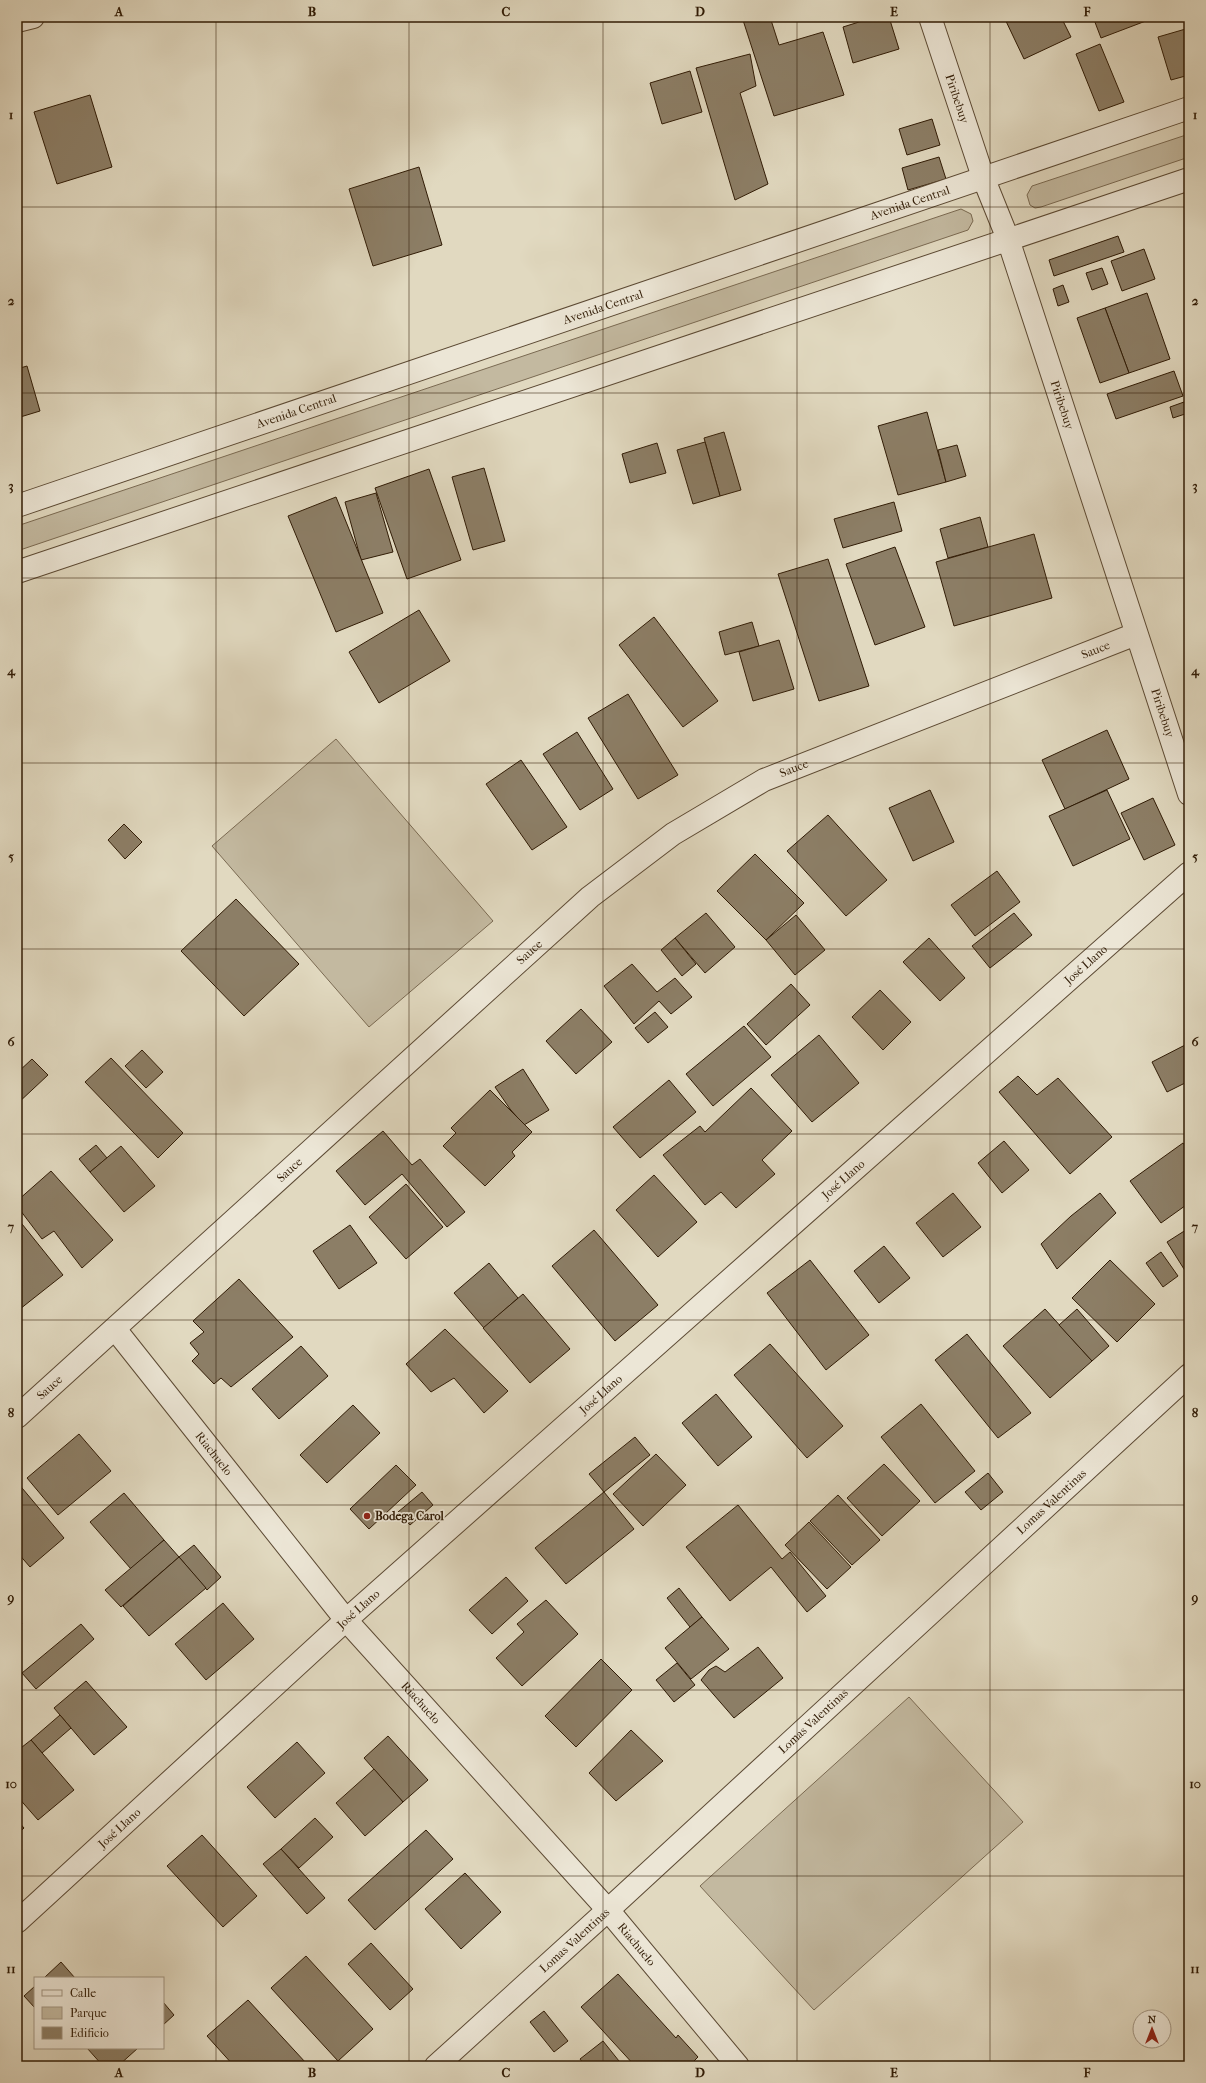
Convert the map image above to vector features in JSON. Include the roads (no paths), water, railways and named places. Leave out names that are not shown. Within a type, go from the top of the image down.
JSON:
[{"type":"street","points":[[17,21],[33,17]]},
{"type":"street","name":"Piribebuy","points":[[930,17],[983,177],[1008,239],[1189,794]]},
{"type":"street","name":"Avenida Central","points":[[17,506],[1189,108]]},
{"type":"street","points":[[17,572],[1189,179]]},
{"type":"street","name":"Sauce","points":[[17,1417],[590,897],[673,834],[764,780],[1136,634]]},
{"type":"street","name":"José Llano","points":[[17,1922],[346,1620],[1189,873]]},
{"type":"street","name":"Riachuelo","points":[[114,1329],[346,1620],[608,1910],[738,2066]]},
{"type":"street","name":"Lomas Valentinas","points":[[436,2066],[608,1910],[1189,1375]]},
{"type":"place","name":"Bodega Carol","points":[[367,1516]]}]
